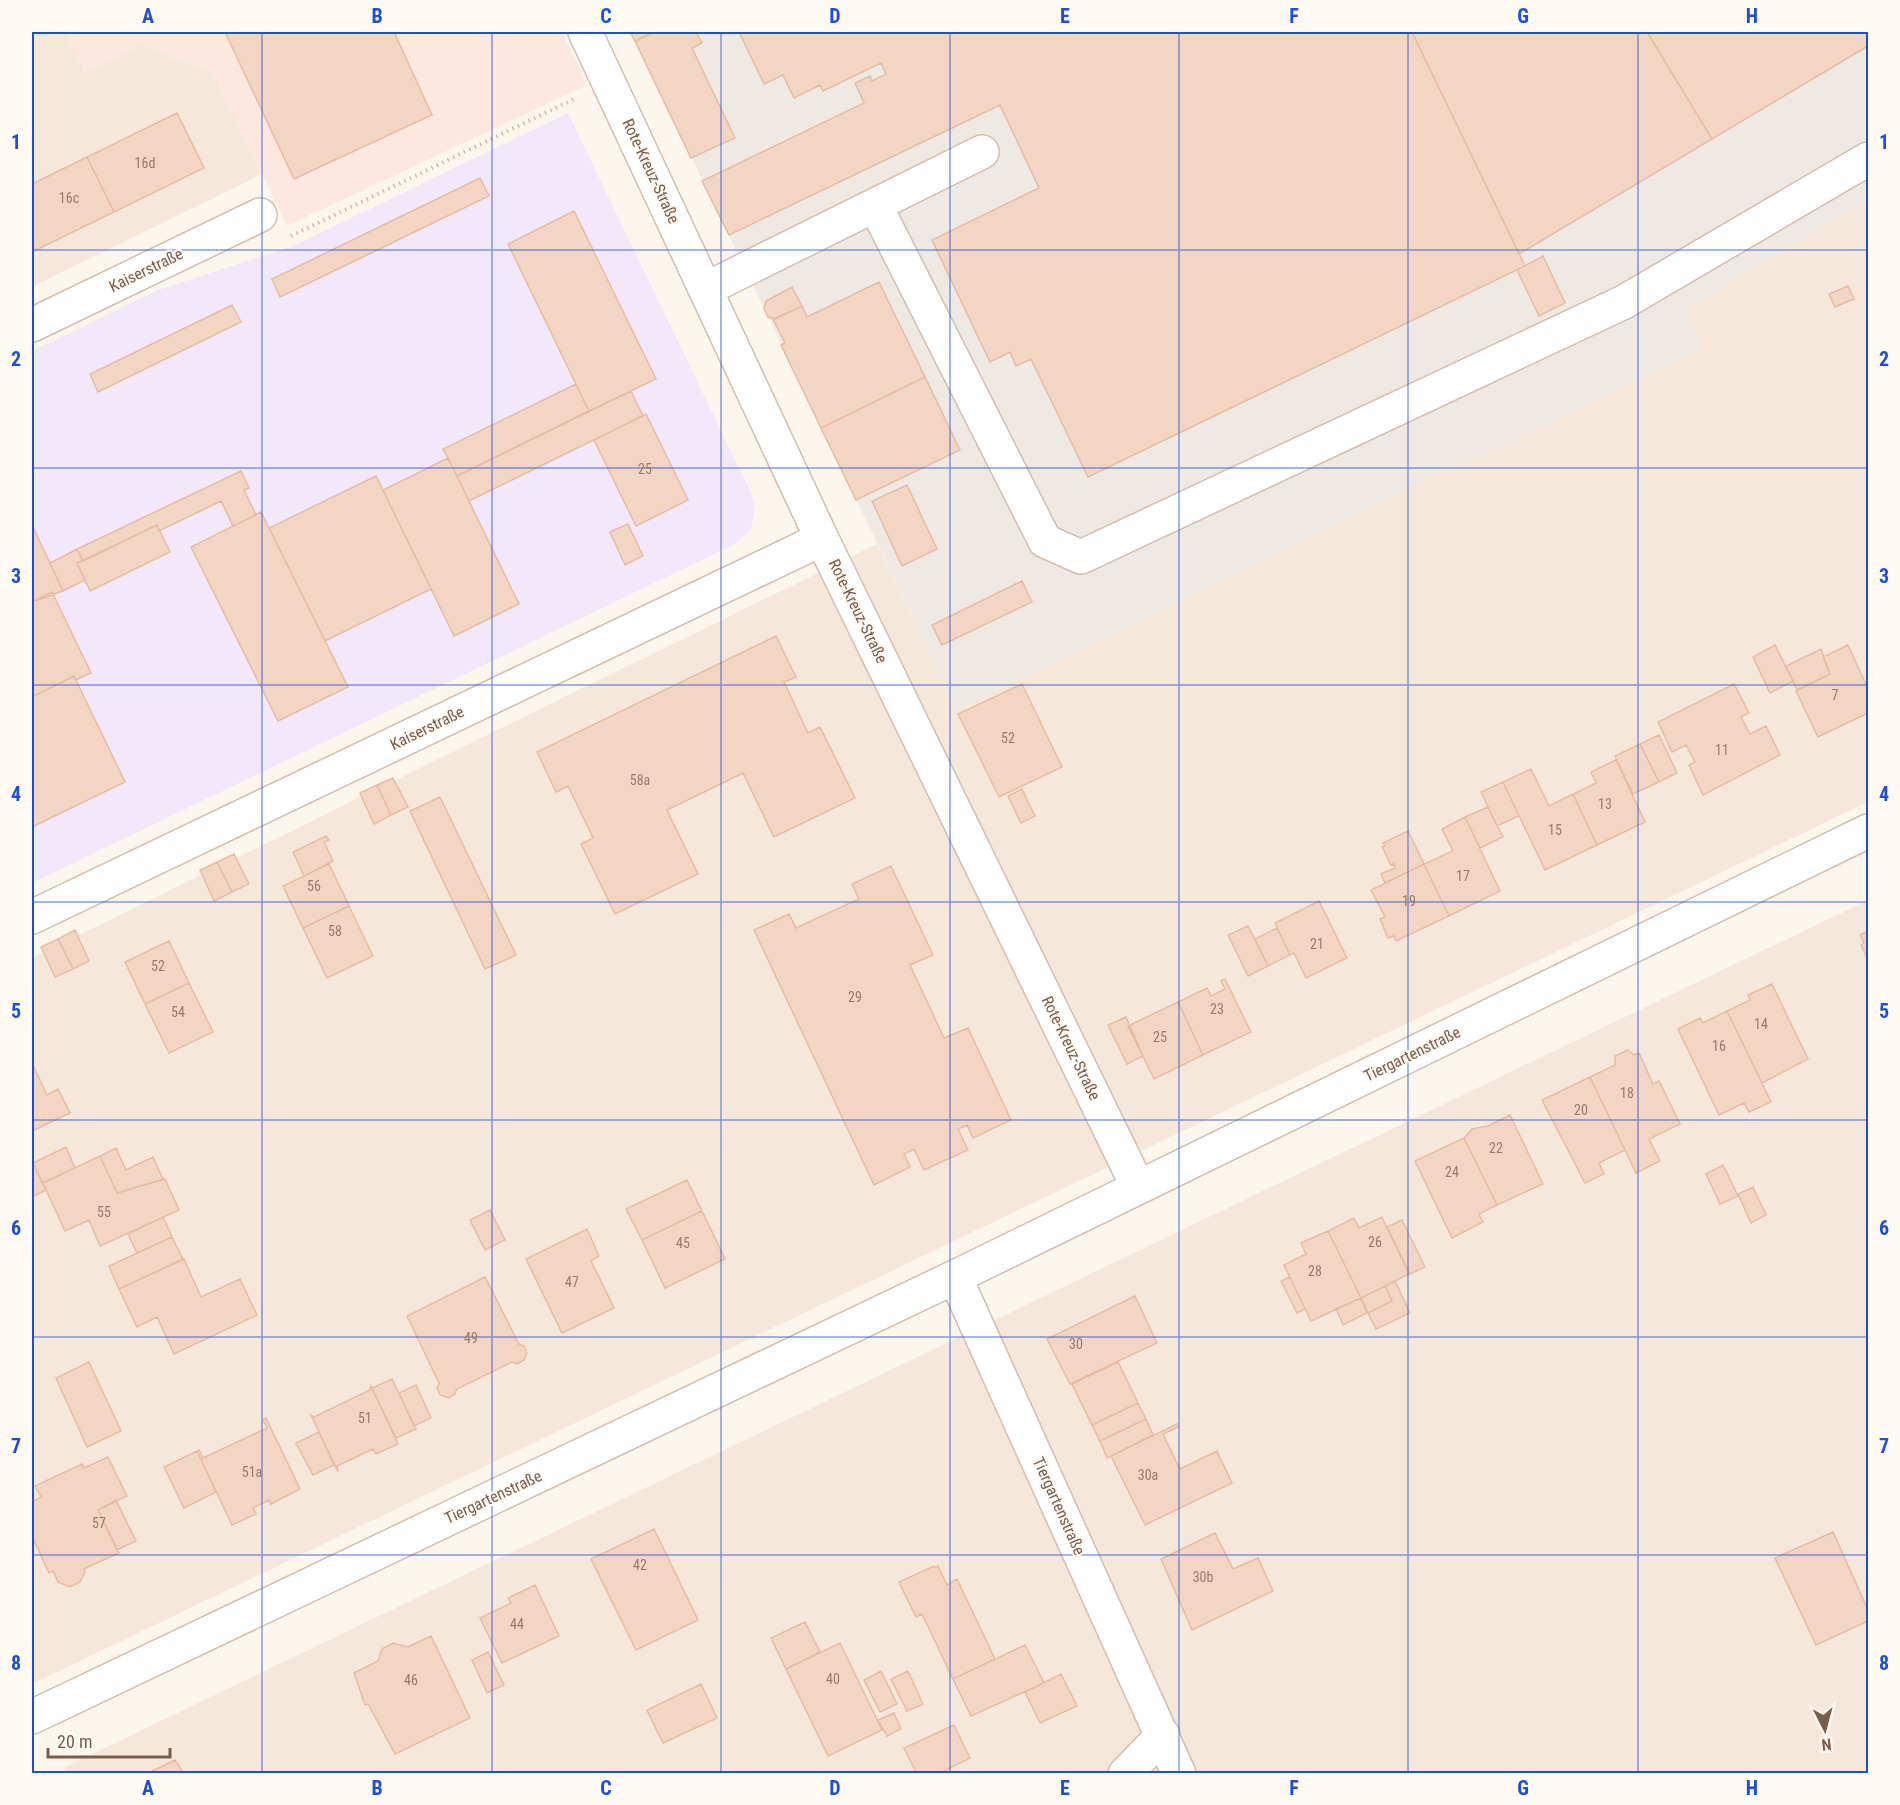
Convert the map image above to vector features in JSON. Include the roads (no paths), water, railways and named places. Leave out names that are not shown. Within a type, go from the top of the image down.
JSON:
[{"type":"street","name":"Rote-Kreuz-Straße","points":[[585,32],[822,539],[1138,1187]]},
{"type":"street","points":[[706,289],[982,152]]},
{"type":"street","points":[[875,205],[1045,541],[1081,558],[1624,302],[1869,159]]},
{"type":"street","name":"Kaiserstraße","points":[[32,325],[260,215]]},
{"type":"street","name":"Kaiserstraße","points":[[32,917],[822,539]]},
{"type":"street","name":"Tiergartenstraße","points":[[32,1717],[955,1277],[1869,831]]},
{"type":"street","name":"Tiergartenstraße","points":[[955,1277],[1179,1773]]},
{"type":"street","points":[[1125,1773],[1163,1735]]}]
